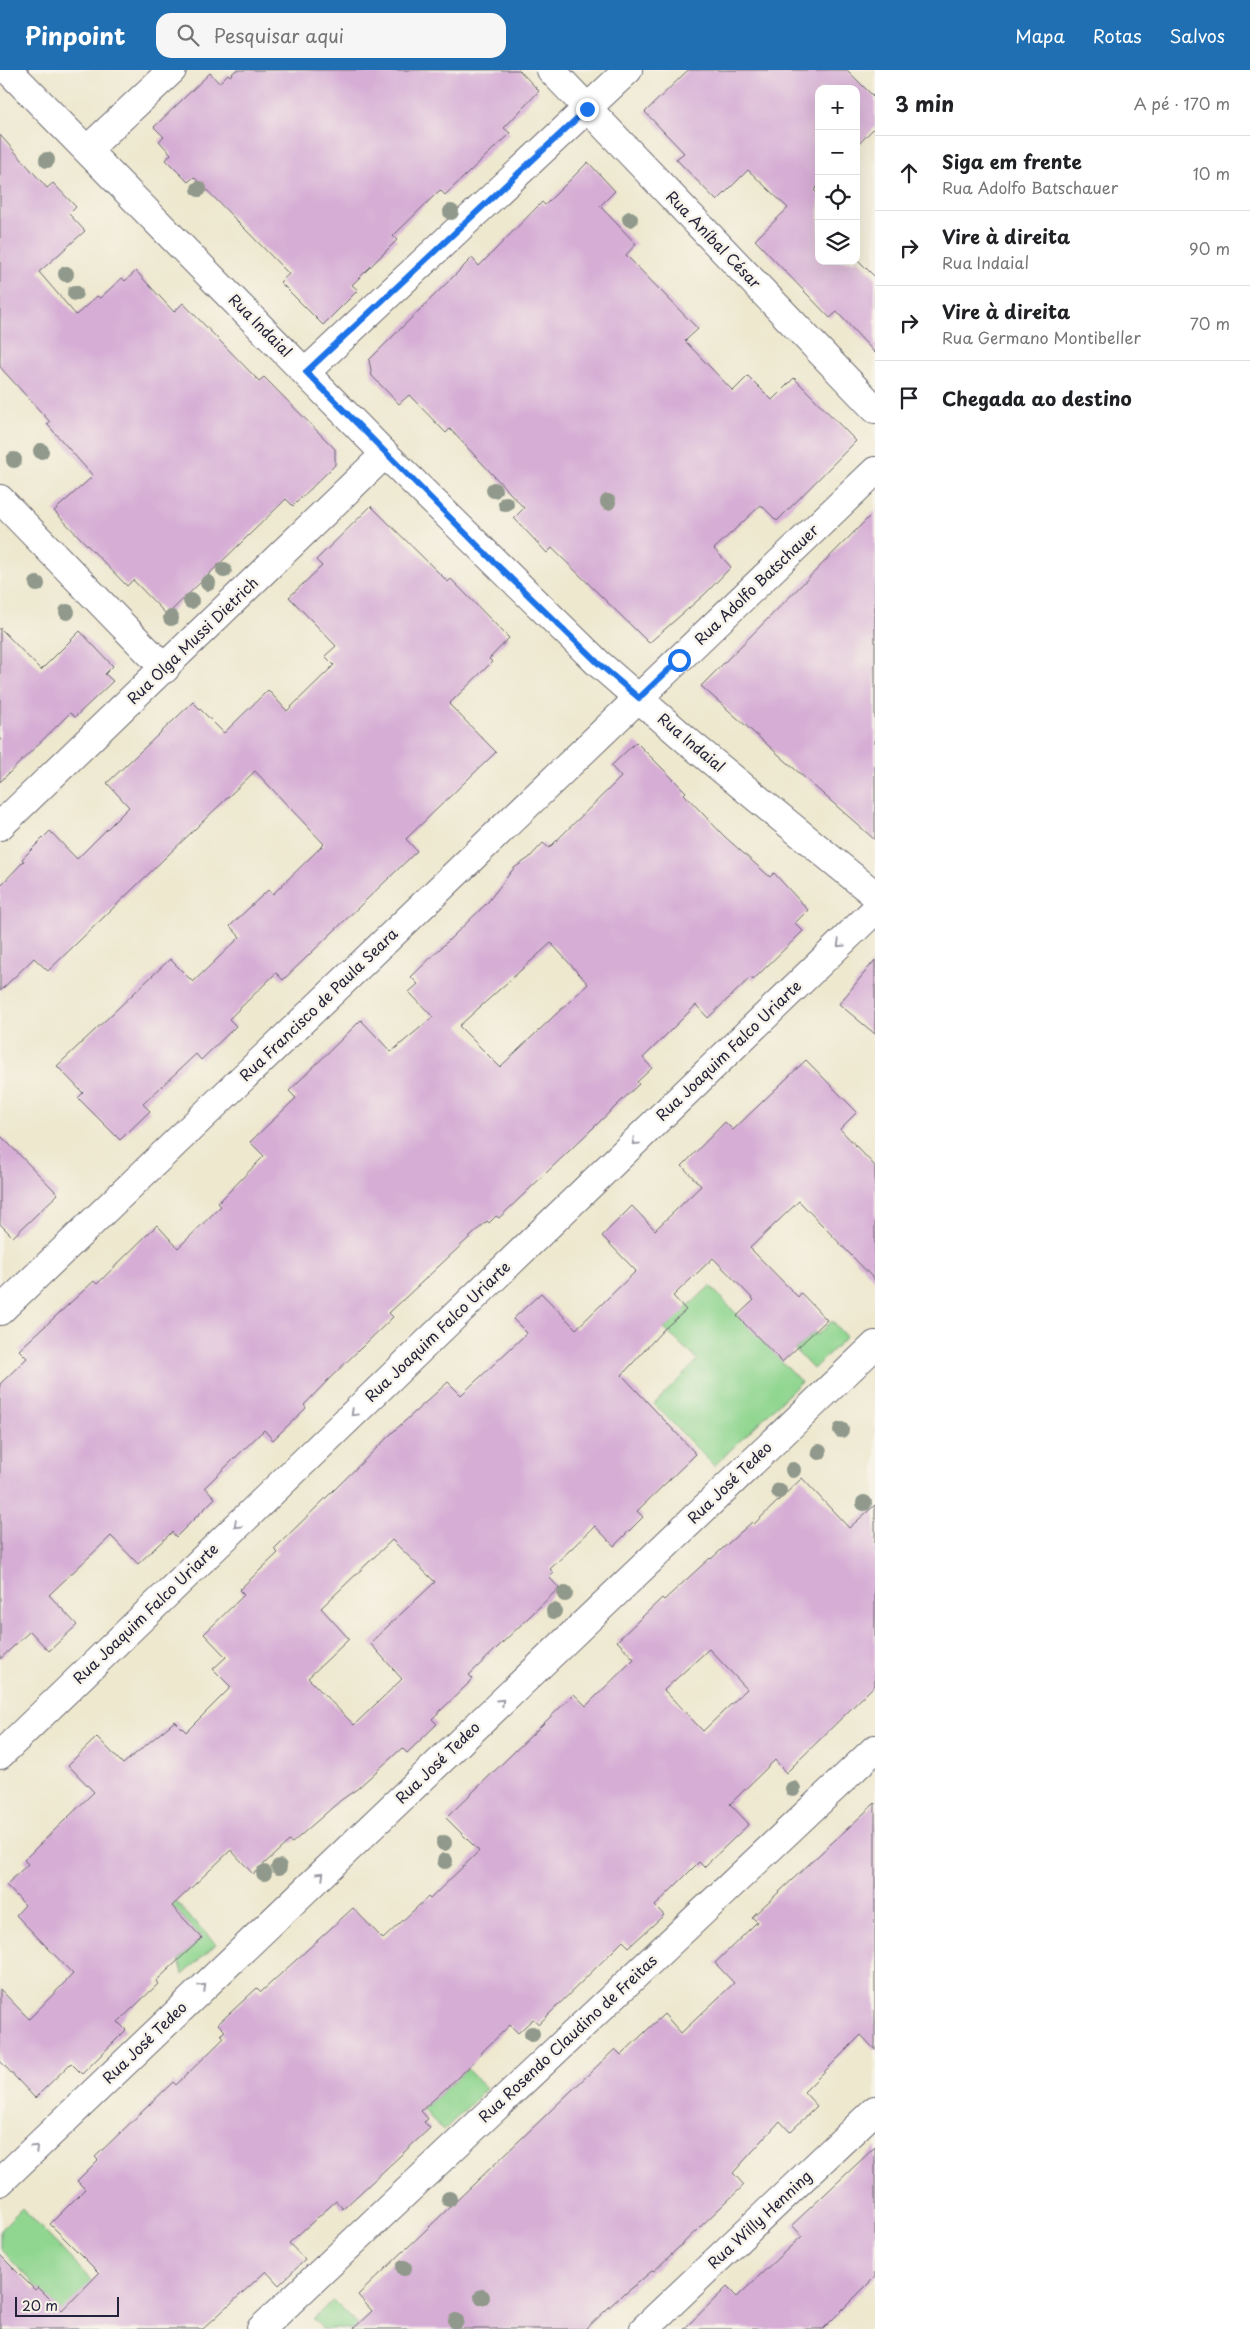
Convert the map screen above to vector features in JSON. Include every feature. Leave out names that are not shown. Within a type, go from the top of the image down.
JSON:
[{"type":"street","name":"Rua Indaial","points":[[8,70],[385,454],[598,663],[875,895]]},
{"type":"street","points":[[87,150],[172,70]]},
{"type":"street","name":"Rua Aníbal César","points":[[551,70],[875,409]]},
{"type":"street","points":[[306,372],[628,70]]},
{"type":"street","name":"Rua Olga Mussi Dietrich","points":[[0,826],[165,669],[385,454]]},
{"type":"street","name":"Rua Adolfo Batschauer","points":[[639,698],[875,471]]},
{"type":"street","points":[[0,498],[165,669]]},
{"type":"street","name":"Rua Francisco de Paula Seara","points":[[0,1311],[639,698]]},
{"type":"street","name":"Rua Joaquim Falco Uriarte","points":[[0,1755],[875,910]]},
{"type":"street","name":"Rua José Tedeo","points":[[0,2182],[875,1345]]},
{"type":"street","name":"Rua Rosendo Claudino de Freitas","points":[[261,2329],[875,1748]]},
{"type":"street","name":"Rua Willy Henning","points":[[644,2329],[875,2110]]},
{"type":"green space","points":[[710,1286],[801,1382],[714,1466],[654,1404],[698,1360],[664,1329]]},
{"type":"green space","points":[[832,1321],[846,1337],[813,1369],[795,1350],[814,1332],[817,1335]]},
{"type":"green space","points":[[165,1891],[216,1944],[183,1975],[179,1960],[202,1938],[161,1894]]},
{"type":"green space","points":[[467,2069],[486,2089],[443,2131],[423,2109]]},
{"type":"green space","points":[[22,2208],[92,2281],[79,2329],[0,2249],[0,2230]]},
{"type":"green space","points":[[333,2300],[362,2329],[323,2329],[313,2319]]},
{"type":"building","points":[[236,70],[519,70],[539,91],[504,128],[510,133],[445,195],[440,190],[393,236],[397,240],[352,285],[358,290],[323,325],[280,282],[289,274],[194,177],[188,182],[166,160],[171,154],[159,141],[164,137],[154,127],[210,73],[219,83],[228,74],[230,76]]},
{"type":"building","points":[[688,70],[847,70],[875,98],[875,127],[860,143],[860,85],[815,85],[815,265],[860,265],[860,262],[875,277],[875,353],[837,312],[830,318],[755,240],[788,208],[748,170],[717,201],[676,159],[684,153],[645,112]]},
{"type":"building","points":[[0,135],[47,188],[53,183],[76,207],[69,214],[85,231],[39,272],[76,315],[97,296],[100,298],[122,278],[125,281],[136,271],[174,312],[183,303],[259,381],[264,377],[335,449],[335,465],[293,506],[286,499],[167,615],[133,580],[127,586],[54,511],[93,476],[47,424],[50,422],[0,367]]},
{"type":"building","points":[[588,162],[615,191],[600,206],[636,244],[626,255],[698,329],[685,341],[733,391],[748,376],[772,400],[794,378],[856,441],[777,521],[761,505],[714,549],[731,567],[705,594],[649,643],[552,548],[547,553],[514,518],[524,508],[450,429],[446,433],[409,395],[399,404],[372,376],[369,360],[472,258],[479,266],[542,202],[545,205]]},
{"type":"building","points":[[371,506],[448,582],[451,579],[509,638],[489,659],[492,662],[449,704],[496,752],[406,839],[417,851],[283,980],[276,973],[229,1019],[236,1026],[201,1060],[196,1054],[143,1104],[150,1111],[120,1140],[78,1098],[83,1093],[57,1066],[170,959],[193,982],[240,937],[230,926],[268,890],[273,894],[324,844],[255,771],[48,971],[34,958],[0,991],[0,886],[24,861],[22,859],[50,831],[77,859],[129,807],[107,783],[193,702],[224,733],[268,690],[287,711],[334,665],[325,656],[336,646],[289,597],[322,566],[316,560]]},
{"type":"building","points":[[875,511],[875,840],[701,686]]},
{"type":"building","points":[[0,628],[41,670],[80,631],[113,666],[105,674],[113,681],[75,717],[70,713],[0,782]]},
{"type":"building","points":[[636,742],[686,792],[684,794],[724,836],[770,877],[774,873],[808,910],[795,923],[803,931],[753,980],[751,977],[708,1018],[696,1005],[643,1058],[652,1068],[637,1082],[639,1084],[499,1218],[496,1216],[489,1223],[487,1221],[389,1313],[393,1317],[329,1379],[304,1405],[306,1408],[273,1440],[264,1430],[205,1487],[215,1498],[176,1537],[172,1532],[138,1564],[111,1536],[49,1595],[77,1625],[49,1651],[30,1631],[0,1659],[0,1384],[27,1358],[19,1350],[94,1281],[97,1284],[157,1225],[178,1248],[221,1206],[218,1203],[264,1156],[250,1142],[296,1098],[289,1091],[361,1020],[391,1052],[433,1017],[409,992],[418,984],[411,977],[487,903],[514,868],[529,858],[543,843],[549,848],[621,777],[611,766]],"holes":[[[551,943],[588,984],[500,1067],[459,1026]]]},
{"type":"building","points":[[875,960],[875,1034],[839,1004]]},
{"type":"building","points":[[806,1060],[857,1112],[840,1129],[875,1166],[875,1280],[799,1201],[750,1248],[798,1297],[801,1293],[827,1320],[782,1362],[737,1316],[754,1300],[713,1258],[673,1296],[686,1310],[664,1329],[622,1375],[696,1454],[637,1511],[643,1517],[614,1546],[595,1526],[550,1569],[554,1573],[549,1577],[559,1588],[469,1675],[473,1679],[432,1719],[437,1724],[407,1753],[402,1748],[357,1789],[341,1800],[292,1843],[289,1841],[253,1874],[231,1850],[172,1906],[202,1938],[156,1981],[158,1984],[118,2022],[126,2030],[82,2074],[71,2063],[35,2098],[0,2061],[0,1989],[29,2019],[73,1974],[16,1915],[25,1905],[6,1885],[28,1864],[24,1860],[94,1792],[68,1765],[97,1737],[123,1764],[175,1721],[186,1732],[231,1687],[213,1669],[226,1657],[204,1634],[244,1595],[239,1590],[278,1553],[274,1549],[394,1431],[448,1382],[461,1395],[527,1333],[513,1319],[541,1293],[576,1329],[636,1271],[602,1236],[632,1206],[655,1230],[701,1186],[682,1166],[725,1122],[733,1130]],"holes":[[[392,1540],[435,1582],[370,1643],[402,1679],[354,1725],[308,1678],[349,1639],[321,1608]]]},
{"type":"building","points":[[0,1135],[58,1194],[13,1237],[0,1224]]},
{"type":"building","points":[[802,1478],[849,1528],[875,1505],[875,1685],[786,1773],[775,1760],[730,1804],[749,1824],[704,1867],[699,1862],[655,1906],[664,1915],[629,1947],[623,1941],[539,2024],[533,2019],[518,2033],[510,2025],[485,2049],[467,2069],[421,2111],[428,2119],[424,2122],[430,2128],[343,2209],[336,2201],[289,2243],[305,2260],[279,2285],[266,2271],[203,2329],[0,2329],[0,2255],[35,2290],[38,2287],[62,2311],[99,2273],[50,2224],[85,2189],[77,2181],[98,2160],[95,2157],[173,2082],[176,2085],[224,2038],[221,2034],[225,2031],[218,2024],[257,1988],[261,1992],[353,1908],[383,1939],[428,1897],[430,1899],[479,1851],[446,1818],[574,1694],[586,1706],[634,1659],[617,1641],[662,1598],[664,1600],[752,1522],[754,1524]],"holes":[[[709,1649],[747,1689],[703,1731],[664,1690]]]},
{"type":"building","points":[[875,1803],[875,2050],[861,2035],[804,2092],[817,2106],[790,2132],[780,2121],[733,2173],[744,2185],[654,2271],[624,2293],[586,2329],[353,2329],[372,2311],[358,2295],[615,2049],[621,2055],[664,2014],[681,2033],[734,1983],[715,1963],[757,1922],[752,1917]]},
{"type":"building","points":[[875,2147],[875,2277],[823,2329],[684,2329],[727,2287],[737,2297],[802,2236],[792,2225]]},
{"type":"route","points":[[587,109],[306,372],[385,454],[490,558],[598,663],[639,698],[679,660]]}]
